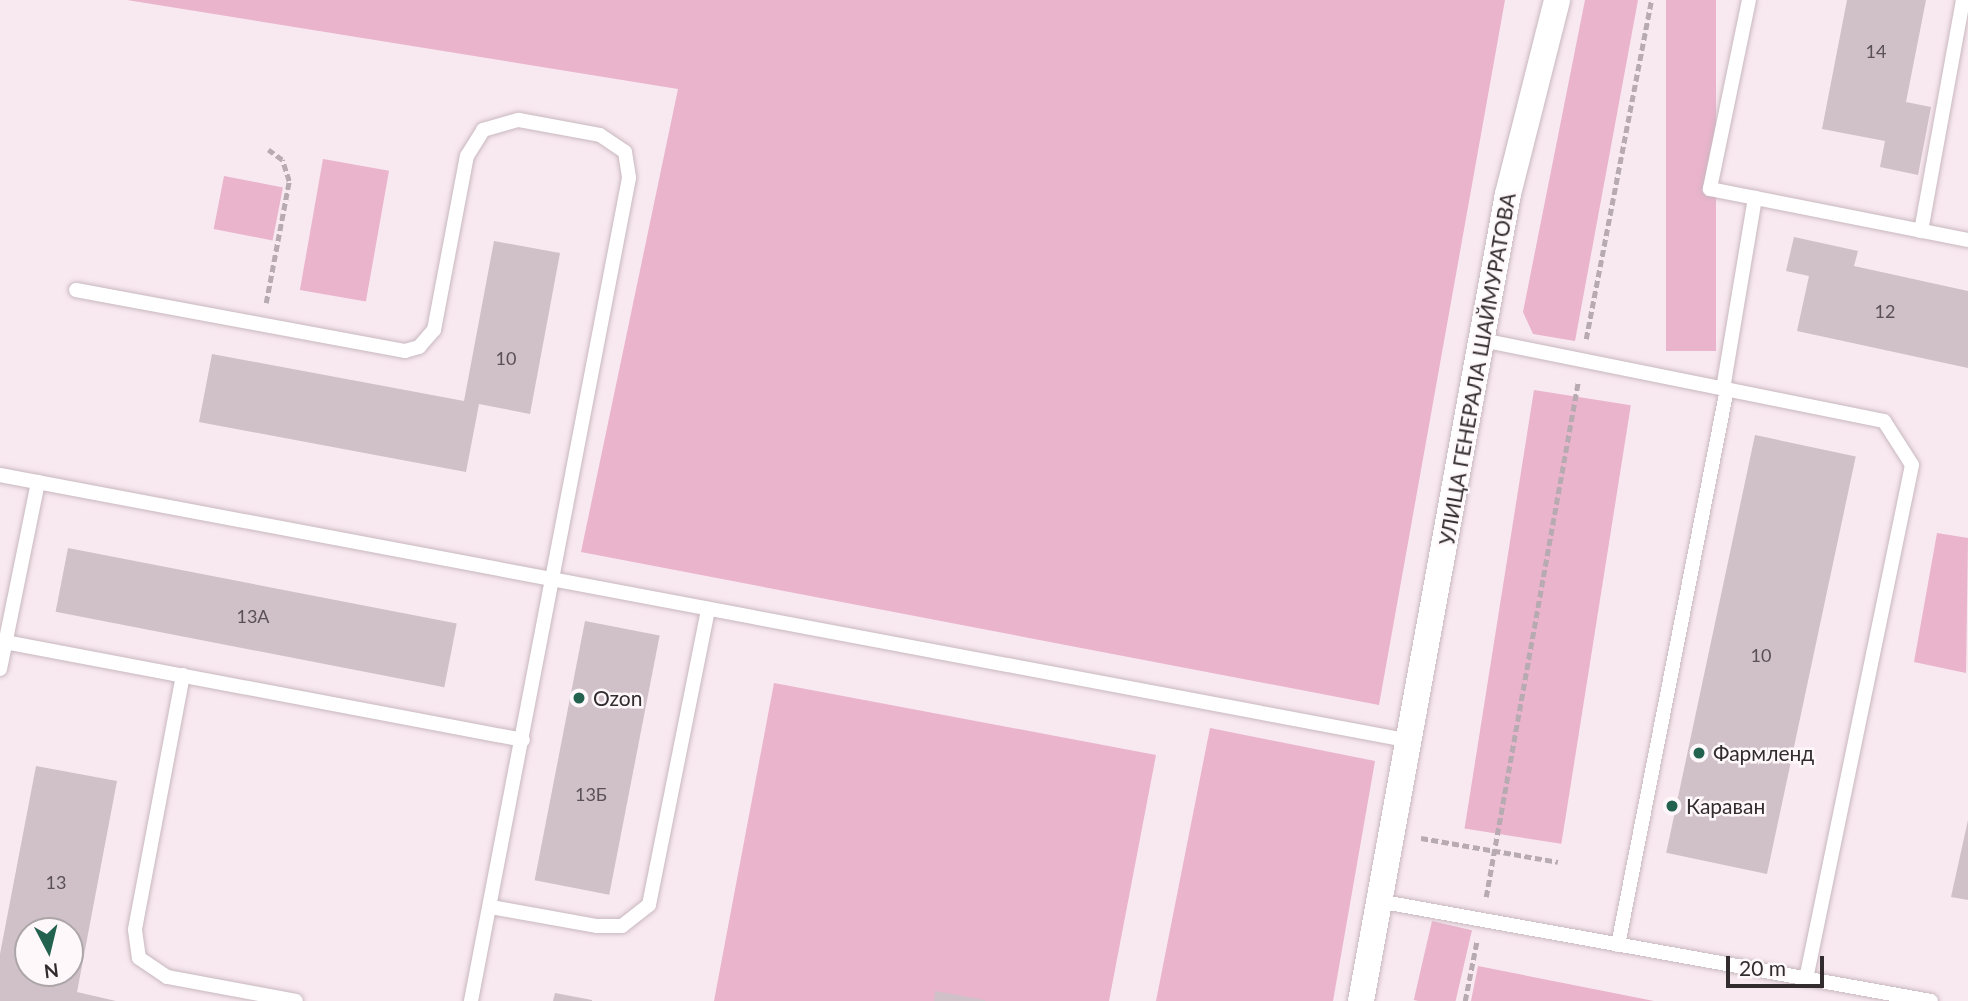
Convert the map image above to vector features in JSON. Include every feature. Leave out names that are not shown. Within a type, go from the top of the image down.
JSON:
[{"type":"street","name":"УЛИЦА ГЕНЕРАЛА ШАЙМУРАТОВА","points":[[1360,1001],[1410,741],[1508,194],[1557,0]]},
{"type":"lane","points":[[1749,0],[1710,189],[1968,240]]},
{"type":"lane","points":[[1921,231],[1963,0]]},
{"type":"lane","points":[[76,290],[391,349],[419,347],[434,330],[467,156],[483,130],[519,120],[617,143],[629,178],[471,1001]]},
{"type":"lane","points":[[1618,945],[1725,389],[1755,198]]},
{"type":"lane","points":[[1482,340],[1581,364],[1884,421],[1912,465],[1806,979]]},
{"type":"lane","points":[[0,475],[1410,741]]},
{"type":"lane","points":[[0,669],[38,482]]},
{"type":"lane","points":[[491,907],[597,926],[622,926],[649,905],[708,609]]},
{"type":"lane","points":[[5,642],[523,740]]},
{"type":"lane","points":[[183,676],[135,930],[139,958],[167,977],[296,1001]]},
{"type":"lane","points":[[1378,901],[1931,1001]]},
{"type":"path","points":[[1465,1001],[1497,850],[1581,364],[1651,0]]},
{"type":"path","points":[[262,325],[289,181],[282,160],[268,150]]},
{"type":"path","points":[[1392,833],[1558,862]]},
{"type":"shaded area","points":[[127,0],[1505,0],[1379,705],[581,552],[678,89]]},
{"type":"shaded area","points":[[1585,0],[1638,0],[1575,341],[1533,334],[1523,312]]},
{"type":"shaded area","points":[[1666,0],[1716,0],[1716,351],[1666,351]]},
{"type":"shaded area","points":[[323,159],[389,171],[366,302],[300,290]]},
{"type":"shaded area","points":[[224,176],[283,187],[273,240],[214,229]]},
{"type":"shaded area","points":[[1534,390],[1631,405],[1561,844],[1465,829]]},
{"type":"shaded area","points":[[1937,533],[1968,538],[1966,673],[1914,662]]},
{"type":"shaded area","points":[[774,683],[1156,755],[1109,1001],[714,1001]]},
{"type":"shaded area","points":[[1210,728],[1375,761],[1333,1001],[1156,1001]]},
{"type":"shaded area","points":[[1432,921],[1472,930],[1456,1001],[1414,1000]]},
{"type":"shaded area","points":[[1478,966],[1654,1001],[1471,1001]]},
{"type":"building","points":[[1847,0],[1926,0],[1906,102],[1931,107],[1918,175],[1880,167],[1885,141],[1822,129]]},
{"type":"building","points":[[1794,237],[1858,251],[1854,266],[1968,291],[1968,368],[1797,331],[1809,276],[1786,271]]},
{"type":"building","points":[[494,241],[560,253],[530,414],[479,404],[466,472],[199,422],[212,354],[464,401]]},
{"type":"building","points":[[1755,435],[1856,456],[1767,874],[1666,853]]},
{"type":"building","points":[[68,548],[457,624],[444,687],[56,612]]},
{"type":"building","points":[[585,621],[660,636],[609,895],[535,880]]},
{"type":"building","points":[[36,766],[117,781],[84,955],[84,917],[14,917],[14,987],[78,987],[77,992],[116,1001],[0,1001],[0,954]]},
{"type":"building","points":[[1968,820],[1968,900],[1951,897]]},
{"type":"building","points":[[935,991],[985,1000],[985,1001],[934,1001]]},
{"type":"building","points":[[555,993],[592,1000],[592,1001],[553,1001]]},
{"type":"place","name":"Ozon","points":[[579,698]]},
{"type":"place","name":"Фармленд","points":[[1699,753]]},
{"type":"place","name":"Караван","points":[[1672,806]]}]
